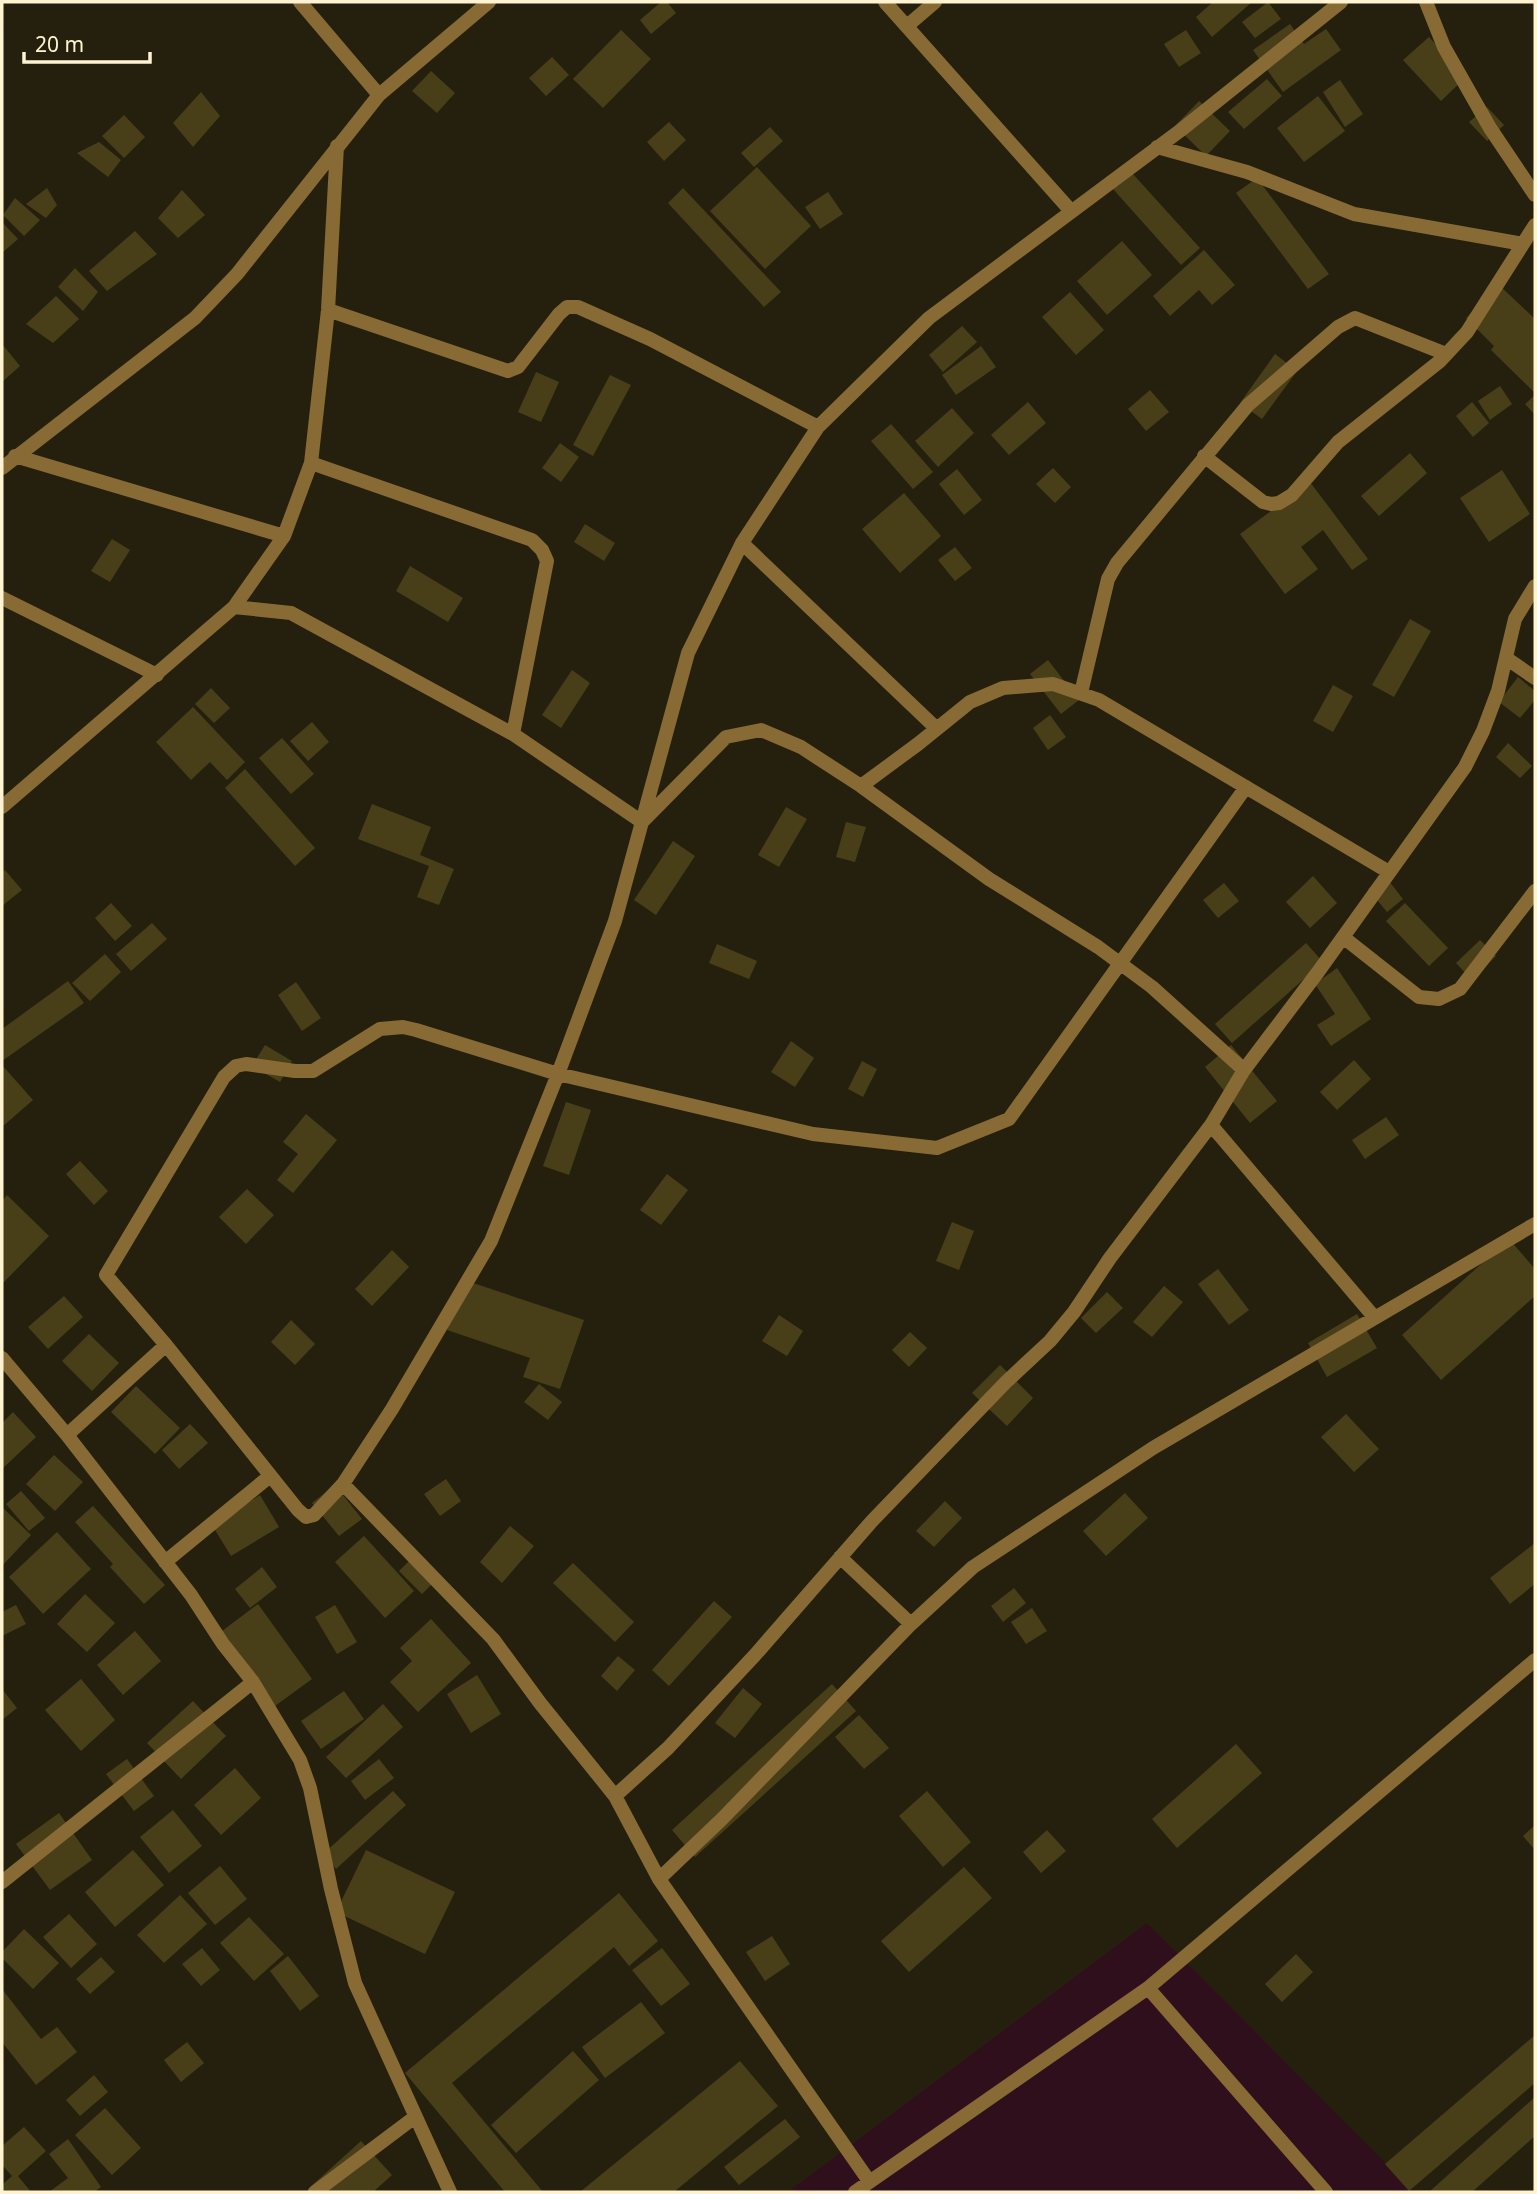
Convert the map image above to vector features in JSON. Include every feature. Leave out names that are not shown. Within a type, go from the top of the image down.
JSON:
[{"type":"street","points":[[300,2],[379,95]]},
{"type":"street","points":[[2,468],[195,318],[237,274],[379,95],[489,2]]},
{"type":"street","points":[[885,2],[1071,211]]},
{"type":"street","points":[[907,26],[935,2]]},
{"type":"street","points":[[1246,787],[1009,1119],[937,1148],[813,1134],[558,1074],[403,1027],[380,1029],[313,1071],[246,1064],[236,1066],[224,1077],[106,1275],[166,1345],[270,1476],[306,1517],[314,1515],[343,1485],[392,1409],[491,1241],[558,1074],[615,921],[688,653],[741,543],[818,427],[929,318],[1157,147],[1341,2]]},
{"type":"street","points":[[1430,3],[1444,47],[1483,116],[1535,195]]},
{"type":"street","points":[[2,807],[234,607],[284,537],[311,463],[328,310],[337,146]]},
{"type":"street","points":[[1157,147],[1247,172],[1354,214],[1523,244]]},
{"type":"street","points":[[1204,456],[1263,502],[1279,503],[1292,495],[1338,442],[1446,354],[1467,332],[1535,225]]},
{"type":"street","points":[[328,310],[508,371],[518,367],[559,314],[567,307],[578,307],[650,339],[818,427]]},
{"type":"street","points":[[1081,693],[1108,579],[1127,549],[1248,405],[1349,320],[1355,318],[1446,354]]},
{"type":"street","points":[[15,456],[284,537]]},
{"type":"street","points":[[311,463],[532,540],[542,550],[547,561],[513,734]]},
{"type":"street","points":[[741,543],[937,730]]},
{"type":"street","points":[[615,1796],[668,1748],[755,1655],[891,1501],[1066,1322],[1110,1258],[1211,1125],[1244,1070],[1465,767],[1490,711],[1515,620],[1535,586]]},
{"type":"street","points":[[2,598],[158,675]]},
{"type":"street","points":[[234,607],[291,613],[513,734],[642,822]]},
{"type":"street","points":[[1506,658],[1535,678]]},
{"type":"street","points":[[861,786],[970,702],[1003,688],[1053,684],[1099,700],[1390,872]]},
{"type":"street","points":[[642,822],[726,737],[761,730],[801,747],[861,786],[989,879],[1098,947],[1152,988],[1244,1070]]},
{"type":"street","points":[[1343,937],[1419,997],[1439,999],[1460,989],[1535,891]]},
{"type":"street","points":[[1211,1125],[1375,1318]]},
{"type":"street","points":[[659,1879],[783,1758],[911,1624],[973,1567],[1153,1448],[1535,1224]]},
{"type":"street","points":[[66,1435],[166,1345]]},
{"type":"street","points":[[2,1357],[191,1595],[223,1644],[253,1682],[300,1760],[310,1788],[331,1889],[355,1983],[450,2192]]},
{"type":"street","points":[[165,1562],[270,1476]]},
{"type":"street","points":[[343,1485],[493,1639],[615,1796],[659,1879],[869,2181]]},
{"type":"street","points":[[840,1557],[911,1624]]},
{"type":"street","points":[[855,2192],[1148,1988],[1535,1660]]},
{"type":"street","points":[[2,1882],[253,1682]]},
{"type":"street","points":[[1148,1988],[1326,2192]]},
{"type":"street","points":[[315,2192],[415,2117]]},
{"type":"shaded area","points":[[1147,1923],[1414,2192],[788,2192]]},
{"type":"building","points":[[661,2],[667,2],[676,13],[651,34],[640,20]]},
{"type":"building","points":[[1213,2],[1252,2],[1212,37],[1196,17]]},
{"type":"building","points":[[1268,2],[1281,19],[1255,38],[1242,22]]},
{"type":"building","points":[[1290,24],[1304,44],[1326,29],[1341,50],[1283,92],[1253,50]]},
{"type":"building","points":[[621,30],[651,59],[603,108],[573,79]]},
{"type":"building","points":[[1186,30],[1201,53],[1179,67],[1164,44]]},
{"type":"building","points":[[1429,37],[1466,77],[1441,101],[1403,60]]},
{"type":"building","points":[[552,57],[569,75],[546,96],[529,78]]},
{"type":"building","points":[[431,71],[455,93],[437,113],[412,91]]},
{"type":"building","points":[[1267,79],[1282,96],[1244,129],[1228,112]]},
{"type":"building","points":[[1340,80],[1363,114],[1345,127],[1323,92]]},
{"type":"building","points":[[201,92],[220,116],[193,147],[173,123]]},
{"type":"building","points":[[1318,96],[1345,131],[1304,162],[1277,128]]},
{"type":"building","points":[[1199,101],[1230,131],[1206,156],[1175,126]]},
{"type":"building","points":[[1487,107],[1504,125],[1487,141],[1469,122]]},
{"type":"building","points":[[124,115],[145,137],[124,158],[102,136]]},
{"type":"building","points":[[669,122],[686,140],[664,161],[647,142]]},
{"type":"building","points":[[770,127],[783,141],[754,167],[741,153]]},
{"type":"building","points":[[99,142],[121,160],[108,177],[77,153]]},
{"type":"building","points":[[757,167],[811,226],[765,269],[710,211]]},
{"type":"building","points":[[1132,173],[1200,248],[1181,265],[1113,189]]},
{"type":"building","points":[[1257,178],[1329,274],[1308,289],[1236,193]]},
{"type":"building","points":[[47,188],[57,205],[46,218],[26,204]]},
{"type":"building","points":[[683,188],[781,292],[764,307],[668,203]]},
{"type":"building","points":[[182,190],[205,215],[178,238],[158,218]]},
{"type":"building","points":[[828,192],[843,214],[820,229],[805,207]]},
{"type":"building","points":[[15,198],[40,220],[24,236],[3,215]]},
{"type":"building","points":[[2,222],[18,239],[2,253]]},
{"type":"building","points":[[135,231],[157,254],[107,291],[89,271]]},
{"type":"building","points":[[1122,241],[1152,275],[1107,315],[1077,281]]},
{"type":"building","points":[[1204,250],[1235,285],[1212,305],[1199,290],[1170,316],[1153,296]]},
{"type":"building","points":[[75,268],[98,292],[83,311],[58,287]]},
{"type":"building","points":[[1499,285],[1535,319],[1535,393],[1491,350],[1494,346],[1466,318]]},
{"type":"building","points":[[1070,292],[1104,330],[1076,355],[1042,317]]},
{"type":"building","points":[[56,296],[79,319],[53,343],[26,324]]},
{"type":"building","points":[[962,326],[977,342],[943,372],[929,355]]},
{"type":"building","points":[[2,344],[20,366],[2,382]]},
{"type":"building","points":[[981,346],[996,367],[956,395],[942,375]]},
{"type":"building","points":[[1275,354],[1297,371],[1262,419],[1240,403]]},
{"type":"building","points":[[536,372],[559,382],[541,422],[518,412]]},
{"type":"building","points":[[610,375],[631,385],[593,456],[573,445]]},
{"type":"building","points":[[1500,386],[1512,404],[1490,420],[1478,401]]},
{"type":"building","points":[[1150,390],[1169,412],[1146,431],[1128,409]]},
{"type":"building","points":[[1535,395],[1535,415],[1525,404]]},
{"type":"building","points":[[1028,402],[1046,423],[1009,455],[991,435]]},
{"type":"building","points":[[1472,402],[1489,423],[1473,437],[1456,416]]},
{"type":"building","points":[[952,408],[974,433],[938,467],[915,441]]},
{"type":"building","points":[[891,424],[933,472],[913,489],[871,441]]},
{"type":"building","points":[[560,443],[579,457],[561,482],[542,468]]},
{"type":"building","points":[[1410,453],[1427,473],[1379,516],[1361,496]]},
{"type":"building","points":[[1053,468],[1071,487],[1055,503],[1036,484]]},
{"type":"building","points":[[957,469],[982,500],[964,515],[939,484]]},
{"type":"building","points":[[1502,470],[1530,514],[1489,542],[1460,498]]},
{"type":"building","points":[[1310,482],[1368,559],[1352,570],[1323,530],[1301,547],[1318,569],[1285,594],[1240,534]]},
{"type":"building","points":[[904,493],[941,536],[900,573],[862,529]]},
{"type":"building","points":[[585,524],[615,543],[604,561],[574,542]]},
{"type":"building","points":[[112,539],[130,550],[110,582],[91,571]]},
{"type":"building","points":[[955,547],[972,568],[955,581],[938,560]]},
{"type":"building","points":[[410,566],[463,598],[448,622],[396,591]]},
{"type":"building","points":[[1410,619],[1431,631],[1394,697],[1372,685]]},
{"type":"building","points":[[1048,660],[1079,700],[1061,714],[1030,674]]},
{"type":"building","points":[[572,670],[590,683],[561,728],[542,715]]},
{"type":"building","points":[[1518,677],[1535,691],[1535,700],[1520,718],[1499,702]]},
{"type":"building","points":[[1333,685],[1353,696],[1333,732],[1313,721]]},
{"type":"building","points":[[211,688],[230,708],[214,723],[195,704]]},
{"type":"building","points":[[193,707],[245,762],[227,780],[210,762],[191,780],[156,742]]},
{"type":"building","points":[[1050,715],[1066,737],[1048,750],[1033,728]]},
{"type":"building","points":[[312,722],[329,742],[308,761],[290,741]]},
{"type":"building","points":[[282,738],[314,774],[291,794],[259,758]]},
{"type":"building","points":[[1508,743],[1532,766],[1520,778],[1496,757]]},
{"type":"building","points":[[245,769],[315,848],[295,866],[225,788]]},
{"type":"building","points":[[372,804],[431,827],[420,855],[454,869],[439,905],[417,897],[429,866],[358,839]]},
{"type":"building","points":[[786,807],[807,819],[779,867],[758,855]]},
{"type":"building","points":[[846,822],[866,827],[855,862],[836,857]]},
{"type":"building","points":[[673,841],[695,856],[656,915],[634,900]]},
{"type":"building","points":[[5,870],[22,890],[2,906],[2,873]]},
{"type":"building","points":[[1313,876],[1337,903],[1310,928],[1286,902]]},
{"type":"building","points":[[1385,876],[1403,899],[1387,912],[1368,889]]},
{"type":"building","points":[[1224,883],[1239,901],[1218,918],[1203,900]]},
{"type":"building","points":[[111,903],[132,926],[115,941],[95,918]]},
{"type":"building","points":[[1405,903],[1448,948],[1429,966],[1386,921]]},
{"type":"building","points":[[152,923],[167,939],[131,971],[116,954]]},
{"type":"building","points":[[1480,940],[1496,956],[1472,980],[1456,963]]},
{"type":"building","points":[[1306,943],[1323,962],[1232,1043],[1215,1024]]},
{"type":"building","points":[[717,944],[757,961],[749,979],[709,963]]},
{"type":"building","points":[[105,954],[121,972],[90,1001],[72,983]]},
{"type":"building","points":[[1337,968],[1371,1019],[1331,1046],[1317,1025],[1335,1014],[1315,984]]},
{"type":"building","points":[[68,981],[84,1003],[2,1061],[2,1029]]},
{"type":"building","points":[[296,982],[321,1018],[302,1031],[278,995]]},
{"type":"building","points":[[791,1041],[814,1058],[795,1087],[771,1072]]},
{"type":"building","points":[[265,1045],[292,1061],[280,1082],[252,1066]]},
{"type":"building","points":[[1231,1045],[1277,1101],[1250,1123],[1205,1067]]},
{"type":"building","points":[[1354,1060],[1371,1079],[1337,1110],[1320,1092]]},
{"type":"building","points":[[862,1061],[877,1069],[863,1097],[848,1089]]},
{"type":"building","points":[[2,1065],[33,1100],[2,1127]]},
{"type":"building","points":[[566,1102],[591,1110],[569,1175],[543,1166]]},
{"type":"building","points":[[306,1114],[337,1140],[293,1193],[277,1180],[298,1154],[283,1142]]},
{"type":"building","points":[[1386,1117],[1399,1135],[1365,1159],[1352,1140]]},
{"type":"building","points":[[80,1161],[108,1191],[94,1205],[66,1174]]},
{"type":"building","points":[[667,1174],[688,1190],[661,1225],[640,1210]]},
{"type":"building","points":[[247,1189],[274,1215],[246,1244],[219,1217]]},
{"type":"building","points":[[7,1195],[49,1236],[2,1284],[2,1201]]},
{"type":"building","points":[[952,1222],[974,1231],[959,1270],[936,1261]]},
{"type":"building","points":[[1509,1239],[1535,1269],[1535,1296],[1441,1380],[1402,1335]]},
{"type":"building","points":[[392,1250],[409,1267],[372,1306],[355,1289]]},
{"type":"building","points":[[1218,1269],[1249,1310],[1229,1325],[1198,1284]]},
{"type":"building","points":[[464,1280],[584,1320],[560,1389],[523,1377],[530,1358],[447,1330]]},
{"type":"building","points":[[1164,1286],[1183,1302],[1152,1337],[1133,1322]]},
{"type":"building","points":[[1107,1292],[1123,1308],[1096,1333],[1081,1318]]},
{"type":"building","points":[[64,1296],[83,1317],[48,1349],[28,1327]]},
{"type":"building","points":[[1357,1314],[1377,1348],[1327,1377],[1308,1343]]},
{"type":"building","points":[[779,1315],[803,1331],[787,1356],[762,1341]]},
{"type":"building","points":[[291,1320],[315,1344],[295,1365],[271,1342]]},
{"type":"building","points":[[910,1332],[927,1348],[909,1367],[892,1350]]},
{"type":"building","points":[[89,1334],[119,1363],[92,1391],[62,1361]]},
{"type":"building","points":[[1000,1365],[1033,1398],[1007,1426],[972,1393]]},
{"type":"building","points":[[539,1384],[562,1402],[548,1420],[524,1402]]},
{"type":"building","points":[[136,1386],[180,1428],[155,1454],[111,1412]]},
{"type":"building","points":[[13,1412],[36,1437],[2,1469],[2,1423]]},
{"type":"building","points":[[1346,1414],[1379,1449],[1354,1472],[1321,1437]]},
{"type":"building","points":[[190,1424],[208,1443],[179,1469],[162,1450]]},
{"type":"building","points":[[54,1455],[83,1482],[55,1511],[26,1484]]},
{"type":"building","points":[[446,1479],[461,1501],[440,1516],[424,1494]]},
{"type":"building","points":[[335,1485],[362,1519],[339,1536],[312,1503]]},
{"type":"building","points":[[21,1491],[45,1518],[29,1531],[6,1504]]},
{"type":"building","points":[[1125,1493],[1148,1518],[1106,1556],[1083,1531]]},
{"type":"building","points":[[260,1495],[279,1527],[231,1556],[212,1525]]},
{"type":"building","points":[[945,1501],[962,1518],[934,1547],[916,1531]]},
{"type":"building","points":[[93,1506],[165,1585],[144,1604],[110,1567],[113,1564],[75,1522]]},
{"type":"building","points":[[2,1507],[31,1535],[2,1566]]},
{"type":"building","points":[[510,1526],[534,1546],[502,1583],[480,1562]]},
{"type":"building","points":[[57,1532],[91,1569],[43,1614],[9,1577]]},
{"type":"building","points":[[364,1536],[414,1591],[385,1618],[335,1562]]},
{"type":"building","points":[[1535,1543],[1535,1584],[1510,1604],[1490,1578]]},
{"type":"building","points":[[412,1558],[435,1581],[422,1594],[399,1571]]},
{"type":"building","points":[[573,1563],[634,1622],[615,1642],[553,1583]]},
{"type":"building","points":[[262,1567],[277,1587],[250,1608],[235,1589]]},
{"type":"building","points":[[1014,1588],[1026,1603],[1003,1622],[991,1606]]},
{"type":"building","points":[[85,1594],[115,1623],[87,1652],[57,1624]]},
{"type":"building","points":[[714,1601],[732,1617],[669,1686],[652,1670]]},
{"type":"building","points":[[258,1604],[312,1679],[275,1706],[222,1631]]},
{"type":"building","points":[[16,1605],[26,1624],[2,1636],[2,1612]]},
{"type":"building","points":[[335,1605],[357,1642],[337,1654],[315,1617]]},
{"type":"building","points":[[1032,1608],[1047,1631],[1026,1644],[1011,1622]]},
{"type":"building","points":[[431,1619],[471,1663],[418,1712],[390,1682],[412,1661],[400,1648]]},
{"type":"building","points":[[135,1631],[161,1661],[123,1695],[97,1665]]},
{"type":"building","points":[[618,1656],[635,1670],[617,1691],[601,1676]]},
{"type":"building","points":[[477,1675],[501,1714],[471,1733],[447,1694]]},
{"type":"building","points":[[81,1679],[115,1720],[81,1751],[45,1710]]},
{"type":"building","points":[[832,1684],[856,1711],[695,1857],[672,1830]]},
{"type":"building","points":[[743,1688],[762,1704],[735,1738],[715,1723]]},
{"type":"building","points":[[2,1689],[17,1708],[2,1720]]},
{"type":"building","points":[[344,1691],[364,1719],[321,1749],[301,1721]]},
{"type":"building","points":[[193,1701],[226,1736],[181,1779],[147,1743]]},
{"type":"building","points":[[383,1704],[403,1727],[346,1778],[326,1757]]},
{"type":"building","points":[[859,1715],[889,1748],[864,1769],[835,1737]]},
{"type":"building","points":[[1236,1744],[1262,1773],[1177,1848],[1152,1819]]},
{"type":"building","points":[[127,1759],[154,1796],[134,1811],[106,1774]]},
{"type":"building","points":[[379,1759],[394,1778],[365,1800],[351,1781]]},
{"type":"building","points":[[235,1768],[261,1798],[221,1835],[194,1805]]},
{"type":"building","points":[[393,1791],[406,1805],[336,1869],[323,1854]]},
{"type":"building","points":[[927,1791],[971,1842],[943,1867],[899,1816]]},
{"type":"building","points":[[173,1810],[202,1846],[169,1873],[140,1837]]},
{"type":"building","points":[[59,1813],[92,1860],[50,1890],[16,1844]]},
{"type":"building","points":[[1535,1825],[1535,1850],[1523,1836]]},
{"type":"building","points":[[1047,1830],[1066,1851],[1041,1873],[1023,1852]]},
{"type":"building","points":[[133,1850],[164,1885],[115,1927],[85,1892]]},
{"type":"building","points":[[366,1850],[455,1892],[425,1954],[336,1912]]},
{"type":"building","points":[[220,1866],[247,1899],[215,1925],[188,1893]]},
{"type":"building","points":[[964,1867],[992,1898],[909,1972],[881,1941]]},
{"type":"building","points":[[619,1893],[658,1941],[629,1966],[614,1947],[452,2083],[543,2192],[505,2192],[405,2073]]},
{"type":"building","points":[[180,1895],[207,1924],[164,1963],[137,1935]]},
{"type":"building","points":[[69,1914],[97,1944],[71,1968],[43,1937]]},
{"type":"building","points":[[249,1917],[284,1954],[254,1981],[220,1943]]},
{"type":"building","points":[[24,1929],[59,1963],[33,1989],[2,1958],[2,1952]]},
{"type":"building","points":[[772,1936],[790,1964],[765,1981],[746,1952]]},
{"type":"building","points":[[202,1948],[220,1970],[201,1986],[182,1964]]},
{"type":"building","points":[[662,1948],[690,1984],[661,2006],[632,1970]]},
{"type":"building","points":[[1296,1954],[1313,1972],[1282,2002],[1265,1984]]},
{"type":"building","points":[[288,1956],[319,1996],[300,2011],[270,1971]]},
{"type":"building","points":[[101,1957],[115,1972],[90,1994],[76,1979]]},
{"type":"building","points":[[2,1989],[41,2039],[57,2027],[77,2052],[36,2085],[2,2042]]},
{"type":"building","points":[[641,2002],[665,2033],[605,2078],[582,2047]]},
{"type":"building","points":[[1535,2035],[1535,2083],[1409,2191],[1385,2164]]},
{"type":"building","points":[[187,2042],[204,2063],[181,2082],[164,2060]]},
{"type":"building","points":[[573,2051],[599,2080],[516,2153],[491,2125]]},
{"type":"building","points":[[740,2061],[778,2106],[674,2192],[580,2192]]},
{"type":"building","points":[[94,2075],[108,2092],[80,2116],[66,2100]]},
{"type":"building","points":[[1535,2097],[1535,2136],[1472,2192],[1429,2192]]},
{"type":"building","points":[[105,2108],[141,2148],[112,2175],[75,2135]]},
{"type":"building","points":[[785,2119],[800,2137],[739,2185],[724,2167]]},
{"type":"building","points":[[24,2127],[46,2151],[18,2176],[31,2192],[2,2192],[2,2185],[12,2176],[2,2165],[2,2146]]},
{"type":"building","points":[[68,2139],[101,2187],[94,2192],[49,2192],[68,2178],[49,2154]]},
{"type":"building","points":[[361,2141],[392,2175],[373,2192],[311,2192],[308,2189]]}]
